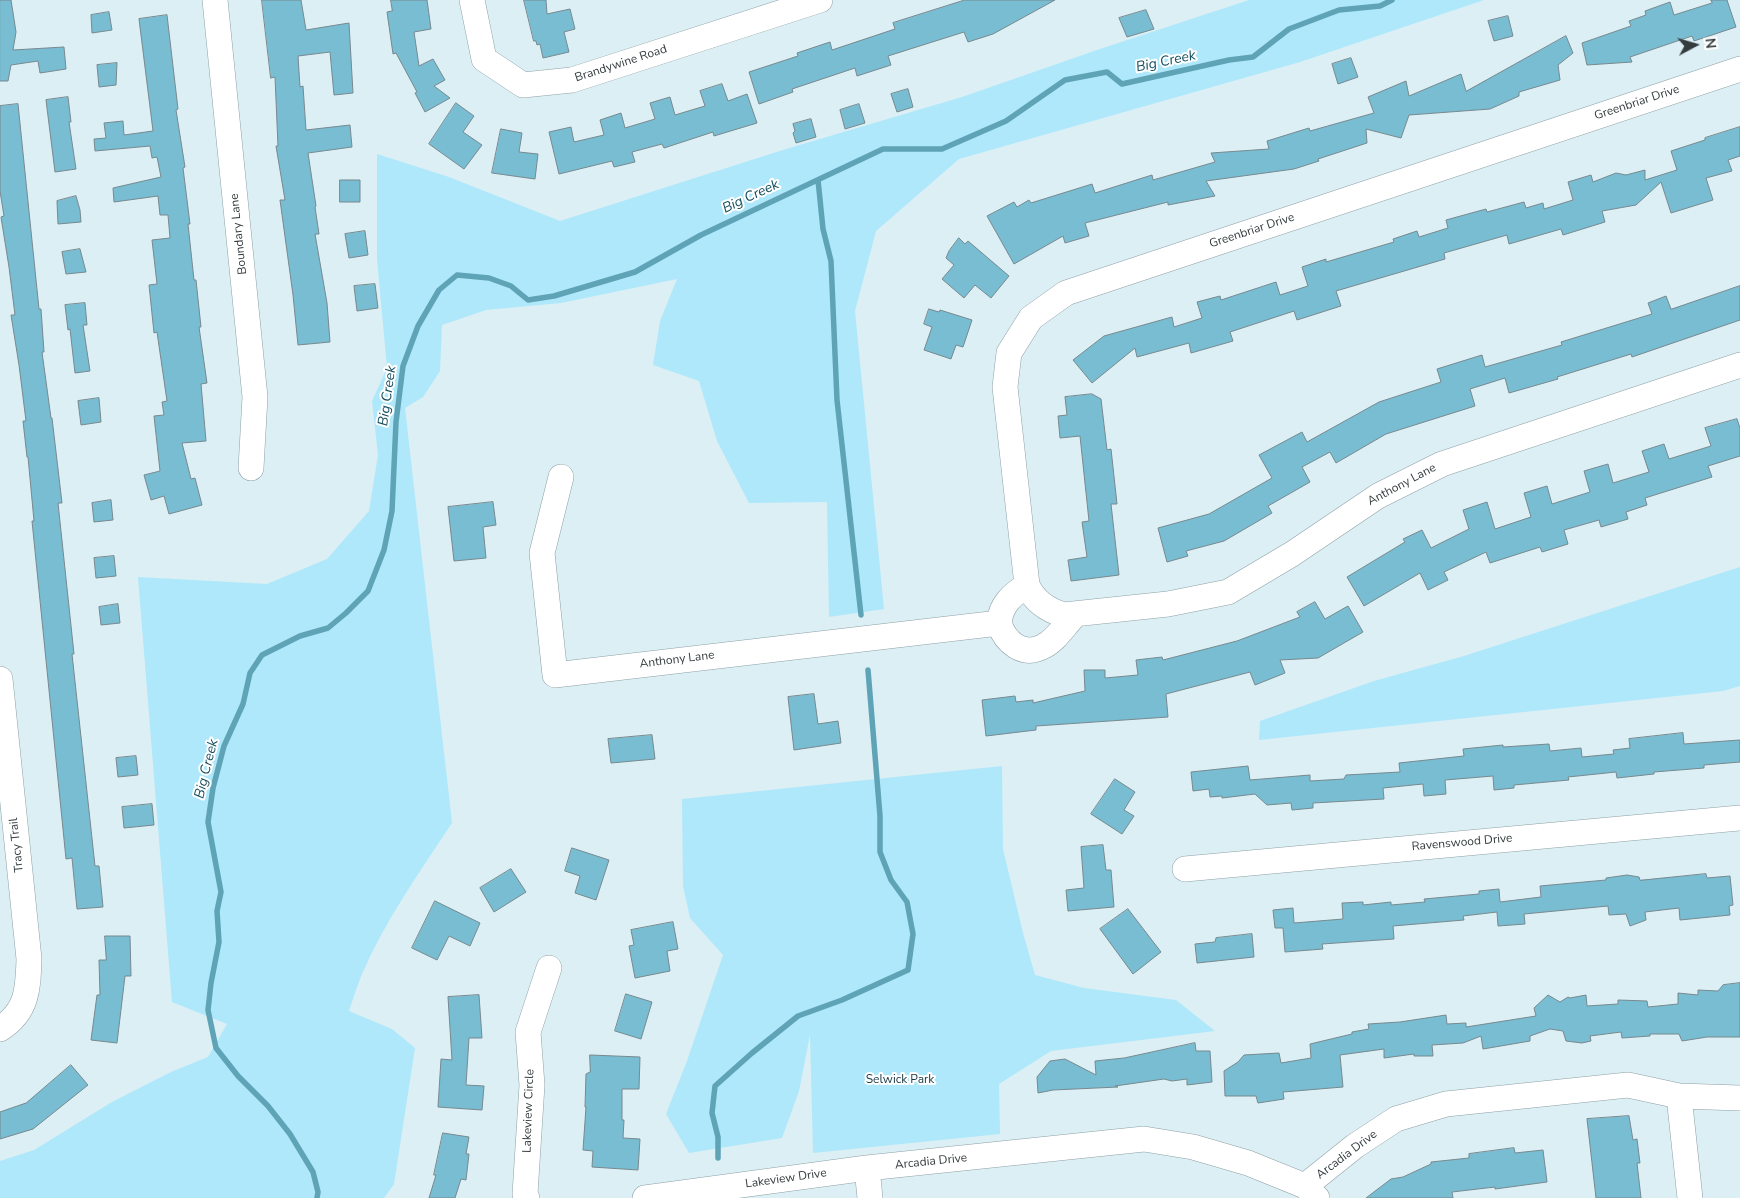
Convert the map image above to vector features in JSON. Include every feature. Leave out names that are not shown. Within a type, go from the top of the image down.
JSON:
[{"type":"street","name":"Boundary Lane","points":[[215,0],[256,397],[252,468]]},
{"type":"street","name":"Brandywine Road","points":[[472,0],[484,59],[524,86],[572,80],[820,0]]},
{"type":"street","name":"Greenbriar Drive","points":[[1027,585],[1005,387],[1009,353],[1031,318],[1066,293],[1740,69]]},
{"type":"street","name":"Anthony Lane","points":[[1027,585],[1031,594],[1049,610],[1064,616],[1168,604],[1228,592],[1292,554],[1378,496],[1442,464],[1740,365]]},
{"type":"street","name":"Anthony Lane","points":[[561,477],[542,553],[555,675],[999,623]]},
{"type":"street","points":[[1027,585],[1014,593],[1005,603],[1000,614],[999,623],[1002,634],[1014,646],[1029,650],[1043,647],[1075,616]]},
{"type":"street","name":"Tracy Trail","points":[[0,679],[2,720],[29,958],[28,984],[20,1011],[0,1029]]},
{"type":"street","name":"Ravenswood Drive","points":[[1185,868],[1740,818]]},
{"type":"street","name":"Lakeview Circle","points":[[527,1198],[525,1194],[532,1085],[528,1032],[549,968]]},
{"type":"street","name":"Arcadia Drive","points":[[867,1168],[1144,1139],[1192,1147],[1248,1164],[1311,1192],[1355,1146],[1396,1119],[1446,1104],[1628,1085],[1679,1096],[1740,1098]]},
{"type":"street","points":[[1679,1096],[1690,1198]]},
{"type":"street","points":[[867,1168],[870,1198]]},
{"type":"street","name":"Lakeview Drive","points":[[645,1198],[867,1168]]},
{"type":"green space","points":[[1249,0],[1484,0],[1300,62],[959,159],[876,231],[855,311],[884,609],[829,617],[827,502],[749,503],[717,441],[699,381],[653,365],[660,321],[677,279],[561,303],[486,310],[442,325],[440,371],[423,397],[405,408],[452,823],[381,935],[362,974],[349,1011],[392,1029],[415,1048],[394,1184],[384,1198],[0,1198],[0,1161],[34,1150],[112,1102],[171,1072],[208,1057],[227,1024],[172,1002],[138,577],[267,584],[327,559],[369,511],[378,455],[372,401],[387,368],[377,259],[377,154],[449,177],[560,221],[786,149],[962,97]]},
{"type":"green space","points":[[1740,567],[1740,686],[1723,691],[1259,740],[1260,721],[1374,681],[1464,656]]},
{"type":"green space","name":"Selwick Park","points":[[1002,766],[1003,849],[1035,975],[1084,988],[1176,1000],[1215,1031],[1051,1051],[999,1084],[1000,1134],[813,1153],[810,1035],[799,1091],[782,1138],[689,1153],[666,1114],[687,1061],[723,955],[690,918],[683,886],[682,799]]},
{"type":"building","points":[[0,0],[11,0],[16,32],[13,50],[64,47],[66,69],[40,73],[38,61],[11,65],[8,81],[0,81]]},
{"type":"building","points":[[262,0],[301,0],[306,30],[349,23],[353,93],[334,95],[330,52],[298,56],[300,87],[303,86],[306,130],[350,125],[352,147],[308,153],[319,234],[315,234],[327,303],[330,342],[298,345],[280,200],[285,200],[276,146],[278,146],[275,77],[271,78]]},
{"type":"building","points":[[391,0],[427,0],[431,29],[414,32],[419,66],[433,59],[445,80],[434,86],[450,98],[425,112],[415,93],[417,92],[396,53],[393,54],[387,12],[392,11]]},
{"type":"building","points":[[524,0],[546,0],[547,14],[570,9],[575,29],[564,32],[569,52],[543,58],[540,44],[537,45],[536,41],[534,41]]},
{"type":"building","points":[[965,0],[1055,0],[993,34],[968,42],[964,32],[888,56],[891,65],[857,76],[855,68],[792,89],[793,92],[759,104],[749,72],[798,56],[797,53],[830,42],[832,50],[895,29],[893,23]]},
{"type":"building","points":[[1711,0],[1727,0],[1736,27],[1694,41],[1692,36],[1630,57],[1632,62],[1587,65],[1582,43],[1631,26],[1629,21],[1646,15],[1645,11],[1670,2],[1674,15],[1712,3]]},
{"type":"building","points":[[1146,10],[1154,29],[1127,37],[1119,18]]},
{"type":"building","points":[[109,12],[112,30],[92,33],[91,15]]},
{"type":"building","points":[[167,15],[178,109],[176,110],[185,167],[183,168],[194,280],[196,280],[201,327],[199,327],[207,383],[201,384],[206,441],[182,443],[191,479],[195,478],[202,505],[169,514],[164,496],[151,500],[144,475],[160,471],[154,416],[164,415],[162,402],[167,401],[157,332],[154,333],[149,285],[157,284],[152,240],[170,238],[168,215],[160,215],[158,196],[114,202],[113,188],[161,177],[157,157],[152,158],[150,146],[95,151],[94,139],[106,138],[104,123],[123,121],[124,135],[153,131],[139,19]]},
{"type":"building","points":[[1508,16],[1513,36],[1494,41],[1488,21]]},
{"type":"building","points":[[1566,36],[1573,53],[1558,65],[1560,80],[1519,92],[1519,96],[1490,109],[1409,115],[1401,138],[1366,129],[1367,143],[1318,159],[1319,161],[1294,169],[1206,181],[1215,196],[1168,205],[1168,202],[1085,223],[1089,236],[1065,243],[1063,236],[1014,264],[987,216],[1014,202],[1017,207],[1029,200],[1031,203],[1092,184],[1095,193],[1152,175],[1153,180],[1215,162],[1211,153],[1269,149],[1267,141],[1309,128],[1310,131],[1374,113],[1368,97],[1406,81],[1409,96],[1461,74],[1466,91]]},
{"type":"building","points":[[1351,58],[1358,77],[1338,84],[1332,64]]},
{"type":"building","points":[[117,63],[116,85],[99,87],[97,65]]},
{"type":"building","points":[[722,84],[728,101],[747,94],[757,123],[714,136],[713,132],[664,148],[662,144],[632,152],[635,162],[614,167],[612,161],[559,174],[549,132],[571,127],[574,142],[604,135],[600,120],[621,113],[625,128],[655,119],[650,103],[670,97],[675,115],[705,106],[700,91]]},
{"type":"building","points":[[908,89],[913,107],[897,112],[891,94]]},
{"type":"building","points":[[68,97],[71,122],[69,122],[76,169],[55,172],[46,100]]},
{"type":"building","points":[[456,103],[474,116],[463,132],[482,145],[464,169],[429,144]]},
{"type":"building","points":[[18,104],[39,309],[41,309],[44,352],[42,352],[62,503],[58,503],[74,654],[72,654],[95,866],[99,866],[103,907],[77,909],[72,858],[66,859],[32,521],[34,521],[23,421],[26,421],[11,315],[15,315],[1,217],[4,216],[0,191],[0,106]]},
{"type":"building","points":[[859,104],[865,123],[845,129],[840,110]]},
{"type":"building","points":[[811,119],[816,137],[796,143],[793,124]]},
{"type":"building","points":[[1740,127],[1740,156],[1728,160],[1732,171],[1706,178],[1713,200],[1671,213],[1661,182],[1636,205],[1602,211],[1605,222],[1563,235],[1561,229],[1509,244],[1507,235],[1444,253],[1445,259],[1336,291],[1341,306],[1297,320],[1294,311],[1230,332],[1233,341],[1191,353],[1189,343],[1137,357],[1135,348],[1092,383],[1073,360],[1104,336],[1172,317],[1174,327],[1202,318],[1197,302],[1220,296],[1221,300],[1276,282],[1280,295],[1308,286],[1302,267],[1394,242],[1393,239],[1417,231],[1419,237],[1448,228],[1446,220],[1486,209],[1487,212],[1524,202],[1526,208],[1543,203],[1544,209],[1573,200],[1568,182],[1591,175],[1593,182],[1616,173],[1626,175],[1645,170],[1645,180],[1677,170],[1671,151]]},
{"type":"building","points":[[501,129],[522,133],[519,152],[538,154],[535,179],[492,173]]},
{"type":"building","points":[[340,180],[360,180],[360,202],[340,202]]},
{"type":"building","points":[[76,196],[81,222],[58,224],[57,201]]},
{"type":"building","points":[[365,231],[368,255],[349,258],[345,234]]},
{"type":"building","points":[[959,238],[965,244],[968,241],[1009,276],[991,298],[975,285],[964,298],[942,279],[954,265],[946,258]]},
{"type":"building","points":[[80,249],[86,272],[66,274],[62,252]]},
{"type":"building","points":[[375,284],[378,308],[357,311],[354,286]]},
{"type":"building","points":[[1740,286],[1740,320],[1632,357],[1631,354],[1557,377],[1558,379],[1509,393],[1505,378],[1470,389],[1475,406],[1386,434],[1336,463],[1330,452],[1302,467],[1310,482],[1268,506],[1272,513],[1224,541],[1186,551],[1188,556],[1167,562],[1158,528],[1209,514],[1272,478],[1259,455],[1302,432],[1307,442],[1379,402],[1441,382],[1437,369],[1482,355],[1485,367],[1562,345],[1561,342],[1652,314],[1648,303],[1666,296],[1671,309]]},
{"type":"building","points":[[85,303],[87,325],[83,325],[90,371],[75,373],[65,305]]},
{"type":"building","points":[[929,309],[939,312],[940,310],[972,320],[963,347],[956,345],[951,359],[924,350],[932,327],[924,324]]},
{"type":"building","points":[[1092,394],[1101,399],[1107,450],[1111,449],[1117,504],[1111,504],[1119,575],[1071,581],[1068,560],[1087,557],[1082,522],[1089,521],[1080,436],[1060,438],[1058,416],[1067,415],[1065,397]]},
{"type":"building","points":[[99,398],[101,422],[81,425],[78,401]]},
{"type":"building","points":[[1737,419],[1740,428],[1740,456],[1708,466],[1712,477],[1645,498],[1647,505],[1626,512],[1628,519],[1601,527],[1599,520],[1564,530],[1568,544],[1542,552],[1540,547],[1490,563],[1486,552],[1444,572],[1448,580],[1428,590],[1420,573],[1364,606],[1347,577],[1405,542],[1403,539],[1422,530],[1431,548],[1469,529],[1463,510],[1487,502],[1495,529],[1531,517],[1524,493],[1547,486],[1552,504],[1590,492],[1584,471],[1608,464],[1613,483],[1649,472],[1642,451],[1664,444],[1669,459],[1711,446],[1705,428]]},
{"type":"building","points":[[111,500],[113,520],[94,522],[92,503]]},
{"type":"building","points":[[493,502],[496,525],[483,527],[486,558],[454,561],[448,507]]},
{"type":"building","points":[[114,556],[116,576],[96,578],[94,558]]},
{"type":"building","points":[[1315,602],[1325,619],[1348,606],[1363,632],[1318,658],[1280,660],[1285,673],[1255,685],[1250,672],[1166,694],[1168,717],[1036,726],[1036,730],[986,736],[982,700],[1015,696],[1016,702],[1033,700],[1033,703],[1085,691],[1084,670],[1105,670],[1105,678],[1138,675],[1136,660],[1162,657],[1163,660],[1237,641],[1300,617],[1297,612]]},
{"type":"building","points":[[118,604],[120,623],[101,625],[99,607]]},
{"type":"building","points":[[814,694],[818,724],[838,721],[841,743],[794,750],[788,697]]},
{"type":"building","points":[[1683,733],[1684,744],[1740,740],[1740,762],[1704,765],[1704,768],[1654,772],[1654,774],[1617,778],[1616,772],[1568,777],[1569,780],[1514,785],[1514,788],[1494,790],[1493,776],[1445,780],[1446,794],[1424,796],[1423,784],[1383,788],[1384,799],[1313,803],[1313,808],[1292,810],[1291,803],[1267,805],[1255,794],[1222,798],[1222,796],[1210,797],[1209,789],[1193,791],[1191,772],[1248,766],[1250,780],[1310,775],[1310,781],[1344,779],[1346,775],[1400,772],[1399,763],[1464,756],[1463,749],[1503,745],[1503,747],[1549,744],[1550,751],[1581,748],[1582,757],[1614,754],[1613,750],[1630,748],[1629,739]]},
{"type":"building","points":[[652,735],[655,759],[611,763],[608,739]]},
{"type":"building","points":[[136,756],[138,775],[118,777],[116,758]]},
{"type":"building","points":[[1115,779],[1135,792],[1124,810],[1134,816],[1122,834],[1091,814]]},
{"type":"building","points":[[152,804],[154,825],[124,828],[122,807]]},
{"type":"building","points":[[1103,845],[1106,870],[1111,870],[1114,907],[1068,911],[1066,890],[1084,888],[1081,847]]},
{"type":"building","points":[[572,848],[609,860],[596,900],[575,893],[580,876],[565,871]]},
{"type":"building","points":[[511,869],[526,892],[494,912],[480,888]]},
{"type":"building","points":[[1706,874],[1707,878],[1730,876],[1733,905],[1729,906],[1730,915],[1680,920],[1679,908],[1645,912],[1646,920],[1630,926],[1626,914],[1609,915],[1608,906],[1524,914],[1525,924],[1498,926],[1497,912],[1463,916],[1464,920],[1393,926],[1394,939],[1322,944],[1323,949],[1285,952],[1283,928],[1275,928],[1273,910],[1293,908],[1294,923],[1343,919],[1342,903],[1363,902],[1363,905],[1391,902],[1391,905],[1425,902],[1424,899],[1479,894],[1479,891],[1499,889],[1500,902],[1541,897],[1540,886],[1606,880],[1606,878],[1627,875],[1639,877],[1640,880]]},
{"type":"building","points":[[435,901],[480,923],[470,946],[449,936],[437,960],[412,948]]},
{"type":"building","points":[[1128,909],[1161,952],[1133,974],[1100,929]]},
{"type":"building","points":[[673,922],[678,949],[667,951],[670,971],[635,978],[629,946],[634,945],[631,930]]},
{"type":"building","points":[[1252,934],[1254,957],[1197,963],[1195,944],[1215,942],[1216,938]]},
{"type":"building","points":[[105,936],[130,936],[131,976],[125,976],[117,1043],[91,1040],[97,995],[100,995],[99,960],[106,960]]},
{"type":"building","points":[[1740,983],[1740,1037],[1707,1037],[1682,1041],[1679,1034],[1650,1034],[1650,1036],[1622,1038],[1621,1032],[1590,1036],[1591,1041],[1582,1043],[1566,1041],[1563,1031],[1550,1029],[1530,1036],[1530,1041],[1483,1049],[1481,1036],[1463,1043],[1432,1045],[1433,1056],[1414,1056],[1414,1054],[1384,1058],[1384,1049],[1340,1055],[1343,1087],[1283,1092],[1284,1099],[1258,1103],[1256,1096],[1225,1096],[1224,1071],[1238,1062],[1244,1055],[1279,1053],[1281,1063],[1311,1058],[1310,1044],[1369,1029],[1368,1024],[1400,1022],[1446,1015],[1447,1024],[1466,1023],[1466,1027],[1536,1016],[1534,1008],[1548,995],[1560,1002],[1568,997],[1586,995],[1587,1006],[1618,1004],[1618,1000],[1647,1001],[1648,1007],[1678,1004],[1678,993],[1698,995],[1698,990],[1718,991],[1723,985]]},
{"type":"building","points":[[626,994],[652,1002],[641,1039],[615,1031]]},
{"type":"building","points":[[479,995],[482,1038],[469,1038],[466,1085],[484,1086],[482,1110],[438,1107],[441,1059],[452,1060],[448,997]]},
{"type":"building","points":[[1195,1043],[1196,1051],[1210,1051],[1212,1082],[1187,1085],[1187,1079],[1172,1081],[1164,1079],[1115,1086],[1118,1087],[1053,1090],[1038,1093],[1037,1077],[1050,1061],[1065,1059],[1096,1075],[1095,1061],[1124,1058]]},
{"type":"building","points":[[590,1055],[640,1057],[639,1089],[622,1089],[623,1138],[640,1139],[638,1170],[592,1167],[593,1151],[583,1150],[586,1074],[590,1072]]},
{"type":"building","points":[[71,1065],[88,1085],[33,1129],[0,1139],[0,1112],[26,1103]]},
{"type":"building","points":[[1629,1116],[1633,1140],[1637,1139],[1640,1163],[1637,1163],[1641,1198],[1596,1198],[1587,1119]]},
{"type":"building","points":[[443,1133],[469,1137],[466,1154],[469,1154],[466,1180],[461,1179],[455,1198],[429,1198],[436,1175],[434,1175]]},
{"type":"building","points":[[1514,1148],[1515,1153],[1543,1150],[1547,1182],[1495,1189],[1495,1187],[1452,1192],[1453,1198],[1366,1198],[1391,1179],[1403,1177],[1431,1164],[1431,1162],[1469,1158],[1469,1154]]},
{"type":"waterway","name":"Big Creek","points":[[317,1198],[318,1192],[313,1172],[290,1134],[268,1106],[238,1076],[216,1048],[208,1010],[219,942],[217,911],[221,892],[208,822],[213,788],[224,746],[243,704],[250,673],[262,655],[300,636],[328,628],[368,591],[384,550],[392,511],[396,422],[403,366],[418,326],[439,290],[457,275],[489,278],[511,286],[528,300],[554,296],[635,272],[701,235],[883,149],[942,149],[1006,121],[1065,80],[1107,72],[1122,84],[1229,60],[1253,57],[1289,29],[1339,10],[1380,6],[1392,0]]},
{"type":"waterway","points":[[818,180],[823,229],[831,261],[837,400],[861,615]]},
{"type":"waterway","points":[[718,1158],[718,1137],[712,1113],[715,1086],[798,1016],[842,1000],[908,970],[913,934],[907,902],[891,880],[880,852],[880,816],[868,670]]}]
